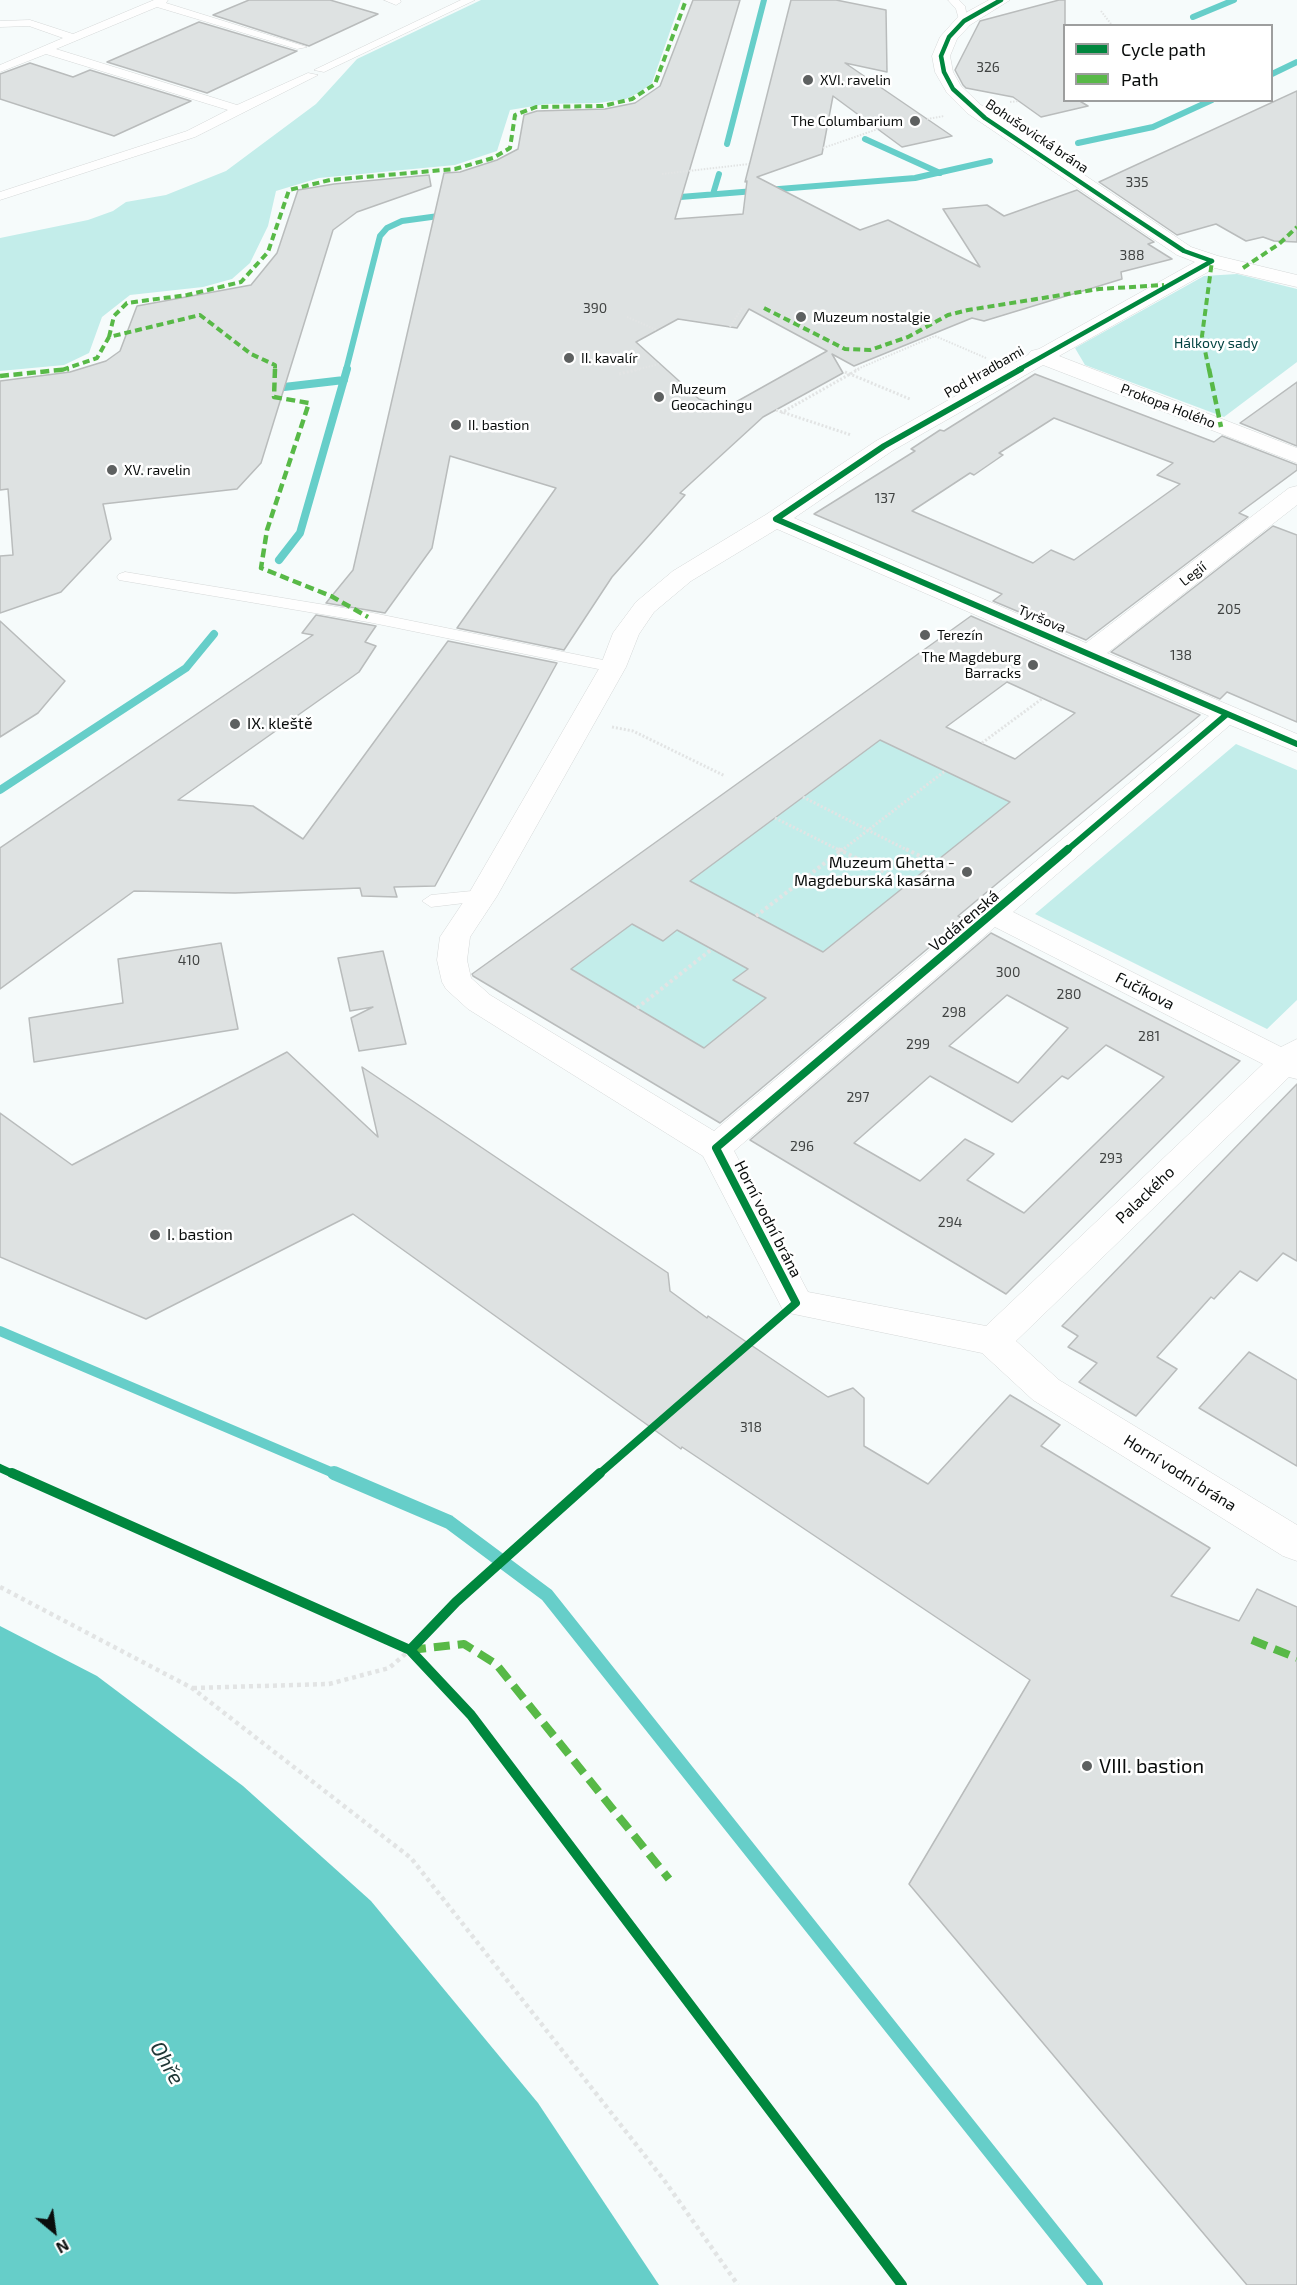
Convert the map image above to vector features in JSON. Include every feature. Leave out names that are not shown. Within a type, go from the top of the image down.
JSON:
[{"type":"street","name":"Bohušovická brána","points":[[999,0],[964,21],[949,37],[941,56],[944,72],[953,89],[985,118],[1184,251],[1212,261],[1297,281]]},
{"type":"street","name":"Pod Hradbami","points":[[716,1148],[479,1002],[457,981],[452,960],[455,937],[482,896],[613,667],[626,633],[645,607],[682,576],[777,519],[884,446],[1015,370],[1212,261]]},
{"type":"street","name":"Prokopa Holého","points":[[1039,357],[1297,456]]},
{"type":"street","name":"Legií","points":[[1089,654],[1297,493]]},
{"type":"street","name":"Tyršova","points":[[777,519],[1297,744]]},
{"type":"street","name":"Vodárenská","points":[[716,1148],[1227,714]]},
{"type":"street","name":"Fučíkova","points":[[993,914],[1293,1060]]},
{"type":"street","name":"Palackého","points":[[993,1341],[1293,1060]]},
{"type":"street","name":"Horní vodní brána","points":[[716,1148],[796,1303],[993,1341],[1046,1390],[1297,1545]]},
{"type":"lane","points":[[0,195],[191,134],[238,109],[470,0]]},
{"type":"lane","points":[[953,0],[961,8],[964,21]]},
{"type":"lane","points":[[0,69],[160,1],[301,47]]},
{"type":"lane","points":[[0,24],[30,23],[73,38]]},
{"type":"lane","points":[[46,50],[238,109]]},
{"type":"lane","points":[[125,577],[368,617],[613,667]]},
{"type":"lane","points":[[431,901],[482,896]]},
{"type":"path","points":[[1101,10],[1111,24]]},
{"type":"path","points":[[823,148],[878,129]]},
{"type":"path","points":[[662,174],[749,164]]},
{"type":"path","points":[[683,171],[684,166]]},
{"type":"path","points":[[730,327],[742,308]]},
{"type":"path","points":[[627,318],[657,330]]},
{"type":"path","points":[[781,413],[847,372],[934,336],[1015,370]]},
{"type":"path","points":[[619,374],[660,364]]},
{"type":"path","points":[[847,372],[941,413]]},
{"type":"path","points":[[776,410],[884,446]]},
{"type":"path","points":[[982,743],[1042,698]]},
{"type":"path","points":[[581,723],[633,731],[725,776]]},
{"type":"path","points":[[756,916],[945,771]]},
{"type":"path","points":[[802,797],[934,862]]},
{"type":"path","points":[[775,818],[908,884]]},
{"type":"path","points":[[637,1008],[712,949]]},
{"type":"path","points":[[0,1587],[192,1688],[411,1858],[664,2180],[738,2285]]},
{"type":"path","points":[[192,1688],[328,1684],[389,1668],[410,1650]]},
{"type":"green space","points":[[481,0],[681,0],[652,83],[640,92],[626,99],[598,103],[546,104],[510,110],[497,151],[455,165],[319,178],[276,191],[268,226],[250,263],[232,279],[203,287],[130,295],[102,317],[89,353],[64,365],[0,371],[0,238],[88,220],[113,211],[126,202],[166,195],[226,171],[316,104],[357,59]]},
{"type":"green space","name":"Hálkovy sady","points":[[1237,274],[1297,289],[1297,362],[1224,417],[1085,365],[1075,348],[1204,276]]},
{"type":"green space","points":[[880,740],[1010,802],[823,952],[690,881]]},
{"type":"green space","points":[[1236,744],[1297,770],[1297,1000],[1267,1029],[1035,914]]},
{"type":"green space","points":[[632,924],[662,941],[677,930],[748,969],[733,980],[766,998],[704,1048],[571,969]]},
{"type":"water","name":"Ohře","points":[[0,1626],[97,1676],[243,1786],[371,1901],[538,2103],[659,2285],[0,2285]]},
{"type":"building","points":[[249,0],[330,0],[378,14],[309,46],[213,15]]},
{"type":"building","points":[[693,0],[740,0],[675,219],[743,214],[747,181],[745,182],[791,0],[836,0],[886,10],[887,72],[845,63],[952,136],[902,147],[833,96],[822,154],[757,177],[860,230],[888,220],[980,267],[943,209],[987,205],[1004,216],[1077,190],[1154,242],[1148,244],[1172,259],[1121,272],[1122,279],[984,321],[972,318],[854,366],[832,354],[843,373],[763,417],[680,493],[685,495],[612,577],[564,650],[457,628],[556,488],[450,456],[432,548],[385,613],[326,603],[353,570],[444,173],[460,172],[497,160],[518,149],[524,115],[537,111],[605,109],[635,103],[660,86]],"holes":[[[749,309],[827,351],[727,407],[699,399],[636,342],[678,319],[737,328]]]},
{"type":"building","points":[[1065,0],[1063,102],[1081,102],[1088,106],[1041,117],[1013,97],[966,88],[955,70],[980,21]]},
{"type":"building","points":[[199,22],[297,51],[207,93],[107,62]]},
{"type":"building","points":[[30,63],[73,77],[90,70],[191,101],[114,136],[0,99],[0,74]]},
{"type":"building","points":[[1297,91],[1297,242],[1274,241],[1263,237],[1246,241],[1216,224],[1177,235],[1099,182]]},
{"type":"building","points":[[429,175],[431,186],[357,212],[333,230],[261,463],[237,489],[103,504],[111,539],[61,592],[0,613],[0,556],[13,555],[8,489],[0,490],[0,381],[70,372],[106,361],[120,351],[137,306],[251,285],[277,253],[298,190],[334,184]]},
{"type":"building","points":[[1035,374],[1214,442],[1222,436],[1297,465],[1297,470],[1239,513],[1248,517],[1086,640],[993,601],[1002,594],[814,514],[915,451],[911,449],[940,430],[944,431]],"holes":[[[1054,418],[1173,463],[1157,475],[1180,484],[1074,560],[1051,550],[1033,563],[912,511],[970,473],[974,475],[1003,455],[999,453]]]},
{"type":"building","points":[[1297,382],[1297,446],[1240,423]]},
{"type":"building","points":[[1273,526],[1297,535],[1297,722],[1227,692],[1220,699],[1111,652]]},
{"type":"building","points":[[316,615],[376,626],[365,642],[376,646],[359,672],[178,800],[253,806],[303,839],[448,641],[557,663],[435,886],[394,887],[397,897],[362,896],[360,888],[235,893],[134,891],[0,989],[0,848],[313,635],[302,633]]},
{"type":"building","name":"Muzeum Ghetta - Magdeburská kasárna","points":[[971,616],[1200,715],[958,916],[963,919],[720,1123],[472,974]],"holes":[[[1007,682],[1075,713],[1015,759],[946,727]],[[880,740],[1010,802],[823,952],[690,881]],[[632,924],[663,941],[677,930],[748,969],[733,980],[766,998],[704,1048],[571,969]]]},
{"type":"building","points":[[0,621],[65,681],[38,713],[0,737]]},
{"type":"building","points":[[991,933],[1240,1061],[1006,1294],[750,1140]],"holes":[[[1007,995],[1068,1028],[1018,1083],[949,1046]],[[1106,1045],[1164,1077],[1024,1213],[967,1180],[994,1154],[965,1139],[920,1181],[854,1143],[930,1076],[1012,1122],[1062,1076],[1068,1079]]]},
{"type":"building","points":[[221,943],[238,1029],[34,1062],[29,1018],[123,1003],[118,959]]},
{"type":"building","points":[[383,951],[406,1044],[359,1051],[351,1018],[373,1007],[350,1011],[338,958]]},
{"type":"building","points":[[287,1052],[378,1137],[362,1067],[668,1273],[670,1291],[707,1318],[708,1316],[828,1397],[853,1388],[864,1398],[864,1446],[928,1484],[1010,1395],[1060,1425],[1041,1446],[1210,1548],[1171,1596],[1239,1621],[1257,1589],[1297,1607],[1297,2285],[1247,2285],[909,1884],[1030,1680],[682,1447],[681,1449],[353,1214],[146,1319],[0,1257],[0,1113],[72,1165]]},
{"type":"building","points":[[1297,1084],[1297,1261],[1283,1253],[1257,1281],[1240,1271],[1214,1299],[1211,1297],[1157,1357],[1177,1369],[1136,1416],[1079,1382],[1097,1363],[1068,1347],[1078,1336],[1062,1326]]},
{"type":"building","points":[[1249,1352],[1297,1380],[1297,1466],[1199,1408]]},
{"type":"waterway","points":[[727,144],[764,0]]},
{"type":"waterway","points":[[1193,17],[1234,0]]},
{"type":"waterway","points":[[1273,74],[1297,62]]},
{"type":"waterway","points":[[1078,143],[1153,127],[1208,102]]},
{"type":"waterway","points":[[865,139],[939,173]]},
{"type":"waterway","points":[[939,173],[990,161]]},
{"type":"waterway","points":[[668,198],[915,178],[939,173]]},
{"type":"waterway","points":[[713,194],[719,174]]},
{"type":"waterway","points":[[346,370],[380,236],[387,228],[402,221],[446,215]]},
{"type":"waterway","points":[[344,380],[347,369]]},
{"type":"waterway","points":[[279,560],[300,533],[344,380]]},
{"type":"waterway","points":[[284,387],[344,380]]},
{"type":"waterway","points":[[0,790],[186,668],[214,634]]},
{"type":"waterway","points":[[0,1331],[338,1475]]},
{"type":"waterway","points":[[334,1473],[449,1522],[547,1595],[1096,2285]]},
{"type":"marked path","points":[[109,337],[114,316],[127,303],[187,295],[241,282],[268,252],[289,190],[330,180],[455,169],[493,158],[510,148],[515,115],[536,107],[603,106],[632,99],[655,84],[686,0]]},
{"type":"marked path","points":[[1243,268],[1279,244],[1297,227]]},
{"type":"marked path","points":[[1212,261],[1202,336],[1221,427]]},
{"type":"marked path","points":[[764,308],[845,349],[870,350],[908,337],[948,315],[968,310],[1099,289],[1164,285]]},
{"type":"marked path","points":[[0,376],[66,370],[97,358],[109,337],[200,315],[251,354],[275,365],[274,397],[309,403],[267,530],[261,568],[331,596],[368,617]]},
{"type":"marked path","points":[[1252,1640],[1297,1658]]},
{"type":"marked path","points":[[410,1650],[464,1644],[496,1664],[669,1879]]},
{"type":"cycle path","points":[[1001,0],[964,21],[949,37],[941,56],[944,72],[953,89],[985,118],[1125,212],[1184,251],[1212,261]]},
{"type":"cycle path","points":[[776,519],[884,446],[1212,261]]},
{"type":"cycle path","points":[[776,519],[1297,744]]},
{"type":"cycle path","points":[[410,1650],[456,1602],[650,1428],[796,1303],[716,1148],[1227,714]]},
{"type":"cycle path","points":[[0,1468],[410,1650],[471,1715],[902,2285]]},
{"type":"place","name":"XVI. ravelin","points":[[808,80]]},
{"type":"place","name":"The Columbarium","points":[[915,121]]},
{"type":"place","name":"Muzeum nostalgie","points":[[801,317]]},
{"type":"place","name":"II. kavalír","points":[[569,358]]},
{"type":"place","name":"Muzeum Geocachingu","points":[[659,397]]},
{"type":"place","name":"II. bastion","points":[[456,425]]},
{"type":"place","name":"XV. ravelin","points":[[112,470]]},
{"type":"place","name":"Terezín","points":[[925,635]]},
{"type":"place","name":"The Magdeburg Barracks","points":[[1033,665]]},
{"type":"place","name":"IX. kleště","points":[[235,724]]},
{"type":"place","name":"Muzeum Ghetta - Magdeburská kasárna","points":[[967,872]]},
{"type":"place","name":"I. bastion","points":[[155,1235]]},
{"type":"place","name":"VIII. bastion","points":[[1087,1766]]}]
